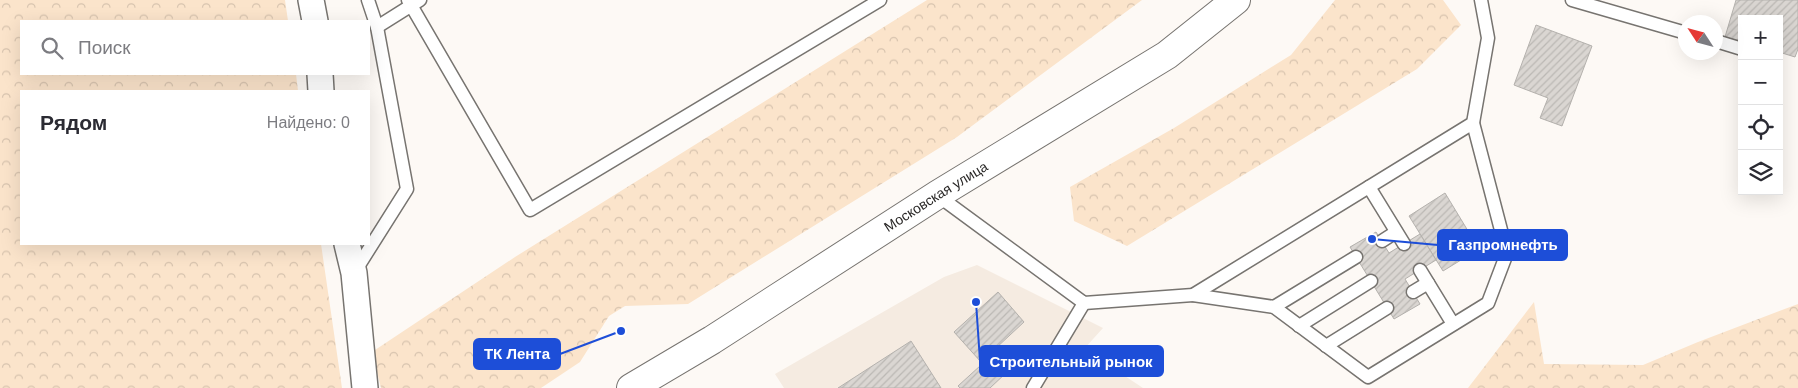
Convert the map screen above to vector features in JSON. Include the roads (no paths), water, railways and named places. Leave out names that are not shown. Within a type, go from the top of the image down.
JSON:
[{"type":"main road","name":"Московская улица","points":[[631,388],[720,334],[937,195],[1167,55],[1236,0]]},
{"type":"street","points":[[311,0],[315,20]]},
{"type":"street","points":[[320,75],[322,90]]},
{"type":"street","points":[[347,245],[354,273],[365,388]]},
{"type":"lane","points":[[354,273],[407,189],[376,27],[368,0]]},
{"type":"lane","points":[[376,27],[414,2],[530,210],[880,0]]},
{"type":"lane","points":[[937,195],[1084,303],[1193,295],[1274,307],[1368,377],[1488,303],[1508,253],[1473,123],[1488,38],[1481,0]]},
{"type":"lane","points":[[1572,0],[1678,31]]},
{"type":"lane","points":[[1723,43],[1738,48]]},
{"type":"lane","points":[[1193,295],[1473,123]]},
{"type":"lane","points":[[1369,187],[1404,244]]},
{"type":"lane","points":[[1382,241],[1396,232]]},
{"type":"lane","points":[[1274,307],[1356,257]]},
{"type":"lane","points":[[1420,270],[1453,324]]},
{"type":"lane","points":[[1299,326],[1371,281]]},
{"type":"lane","points":[[1413,292],[1428,283]]},
{"type":"lane","points":[[1033,388],[1084,303]]},
{"type":"lane","points":[[1326,346],[1387,308]]},
{"type":"place","name":"Газпромнефть","points":[[1372,239]]},
{"type":"place","name":"Строительный рынок","points":[[976,302]]},
{"type":"place","name":"ТК Лента","points":[[621,331]]}]
